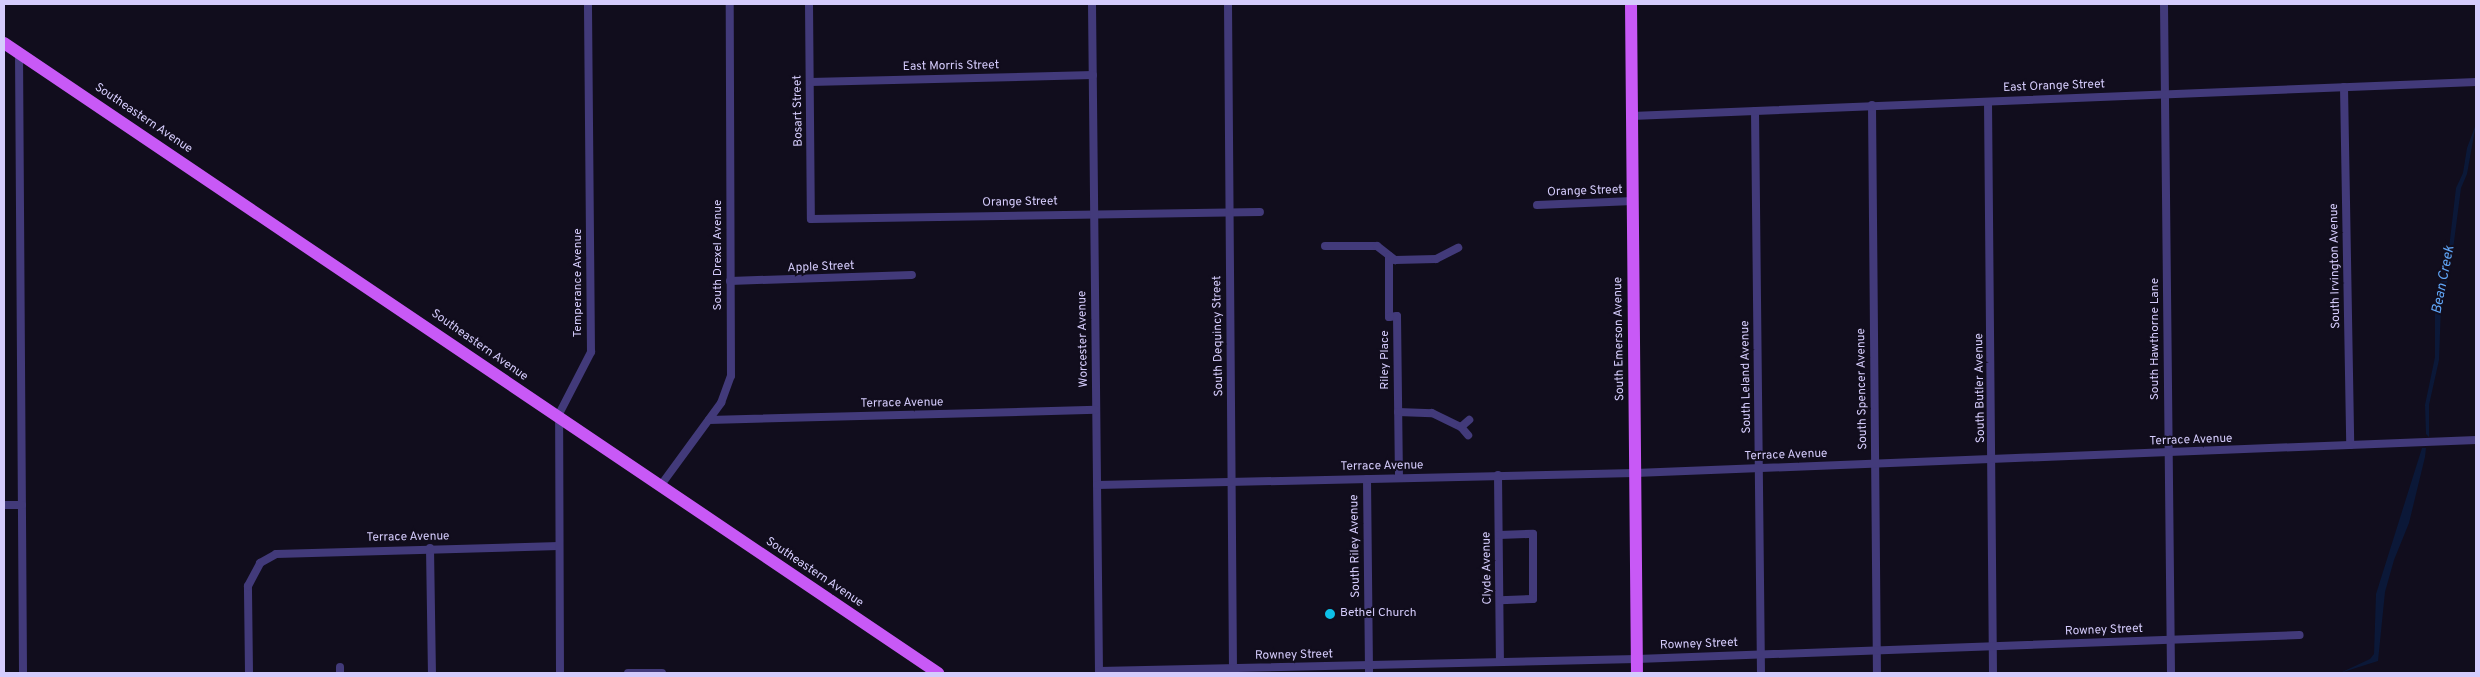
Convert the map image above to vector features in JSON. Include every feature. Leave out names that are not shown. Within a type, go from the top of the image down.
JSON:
[{"type":"main road","name":"South Emerson Avenue","points":[[1630,4],[1637,673]]},
{"type":"main road","name":"Southeastern Avenue","points":[[4,43],[938,673]]},
{"type":"street","name":"Temperance Avenue","points":[[560,673],[558,417],[590,352],[588,4]]},
{"type":"street","name":"South Drexel Avenue","points":[[661,485],[723,400],[730,380],[730,4]]},
{"type":"street","name":"Bosart Street","points":[[809,4],[811,219]]},
{"type":"street","name":"Worcester Avenue","points":[[1092,4],[1099,672]]},
{"type":"street","name":"South Dequincy Street","points":[[1228,4],[1233,668]]},
{"type":"street","name":"South Hawthorne Lane","points":[[2164,4],[2171,673]]},
{"type":"street","points":[[19,53],[23,673]]},
{"type":"street","name":"East Morris Street","points":[[810,82],[1093,75]]},
{"type":"street","name":"East Orange Street","points":[[1632,116],[2476,82]]},
{"type":"street","name":"South Irvington Avenue","points":[[2344,87],[2350,446]]},
{"type":"street","name":"South Butler Avenue","points":[[1988,102],[1993,673]]},
{"type":"street","name":"South Spencer Avenue","points":[[1872,106],[1877,673]]},
{"type":"street","name":"South Leland Avenue","points":[[1756,111],[1761,673]]},
{"type":"street","name":"Orange Street","points":[[1538,205],[1632,201]]},
{"type":"street","name":"Orange Street","points":[[811,219],[1260,212]]},
{"type":"street","points":[[1325,246],[1377,246],[1395,260],[1431,260],[1458,248]]},
{"type":"street","name":"Riley Place","points":[[1389,256],[1389,317],[1397,316],[1399,478]]},
{"type":"street","name":"Apple Street","points":[[730,281],[912,275]]},
{"type":"street","name":"Terrace Avenue","points":[[709,420],[1096,410]]},
{"type":"street","points":[[1398,412],[1432,413],[1461,427],[1468,435]]},
{"type":"street","points":[[1461,427],[1469,420]]},
{"type":"street","name":"Terrace Avenue","points":[[1097,484],[1635,473],[2476,440]]},
{"type":"street","name":"Clyde Avenue","points":[[1498,475],[1500,661]]},
{"type":"street","name":"South Riley Avenue","points":[[1367,479],[1369,669]]},
{"type":"street","points":[[4,505],[22,505]]},
{"type":"street","points":[[1499,535],[1532,534],[1533,581],[1533,599],[1500,600]]},
{"type":"street","name":"Terrace Avenue","points":[[249,673],[247,594],[252,576],[260,563],[286,552],[559,546]]},
{"type":"street","points":[[430,548],[432,673]]},
{"type":"street","name":"Rowney Street","points":[[1099,672],[1233,668],[1369,669],[1500,661],[1637,659],[2300,635]]},
{"type":"street","points":[[628,673],[662,673]]},
{"type":"water","name":"Bean Creek","points":[[2476,124],[2467,174],[2461,188],[2451,265],[2441,306],[2439,360],[2429,405],[2429,437],[2426,434],[2425,405],[2435,357],[2435,301],[2448,257],[2456,188],[2463,173],[2467,148]]},
{"type":"water","points":[[2422,448],[2426,448],[2425,457],[2409,523],[2394,560],[2385,592],[2378,661],[2340,673],[2370,659],[2374,654],[2376,594]]},
{"type":"place","name":"Bethel Church","points":[[1330,614]]}]
